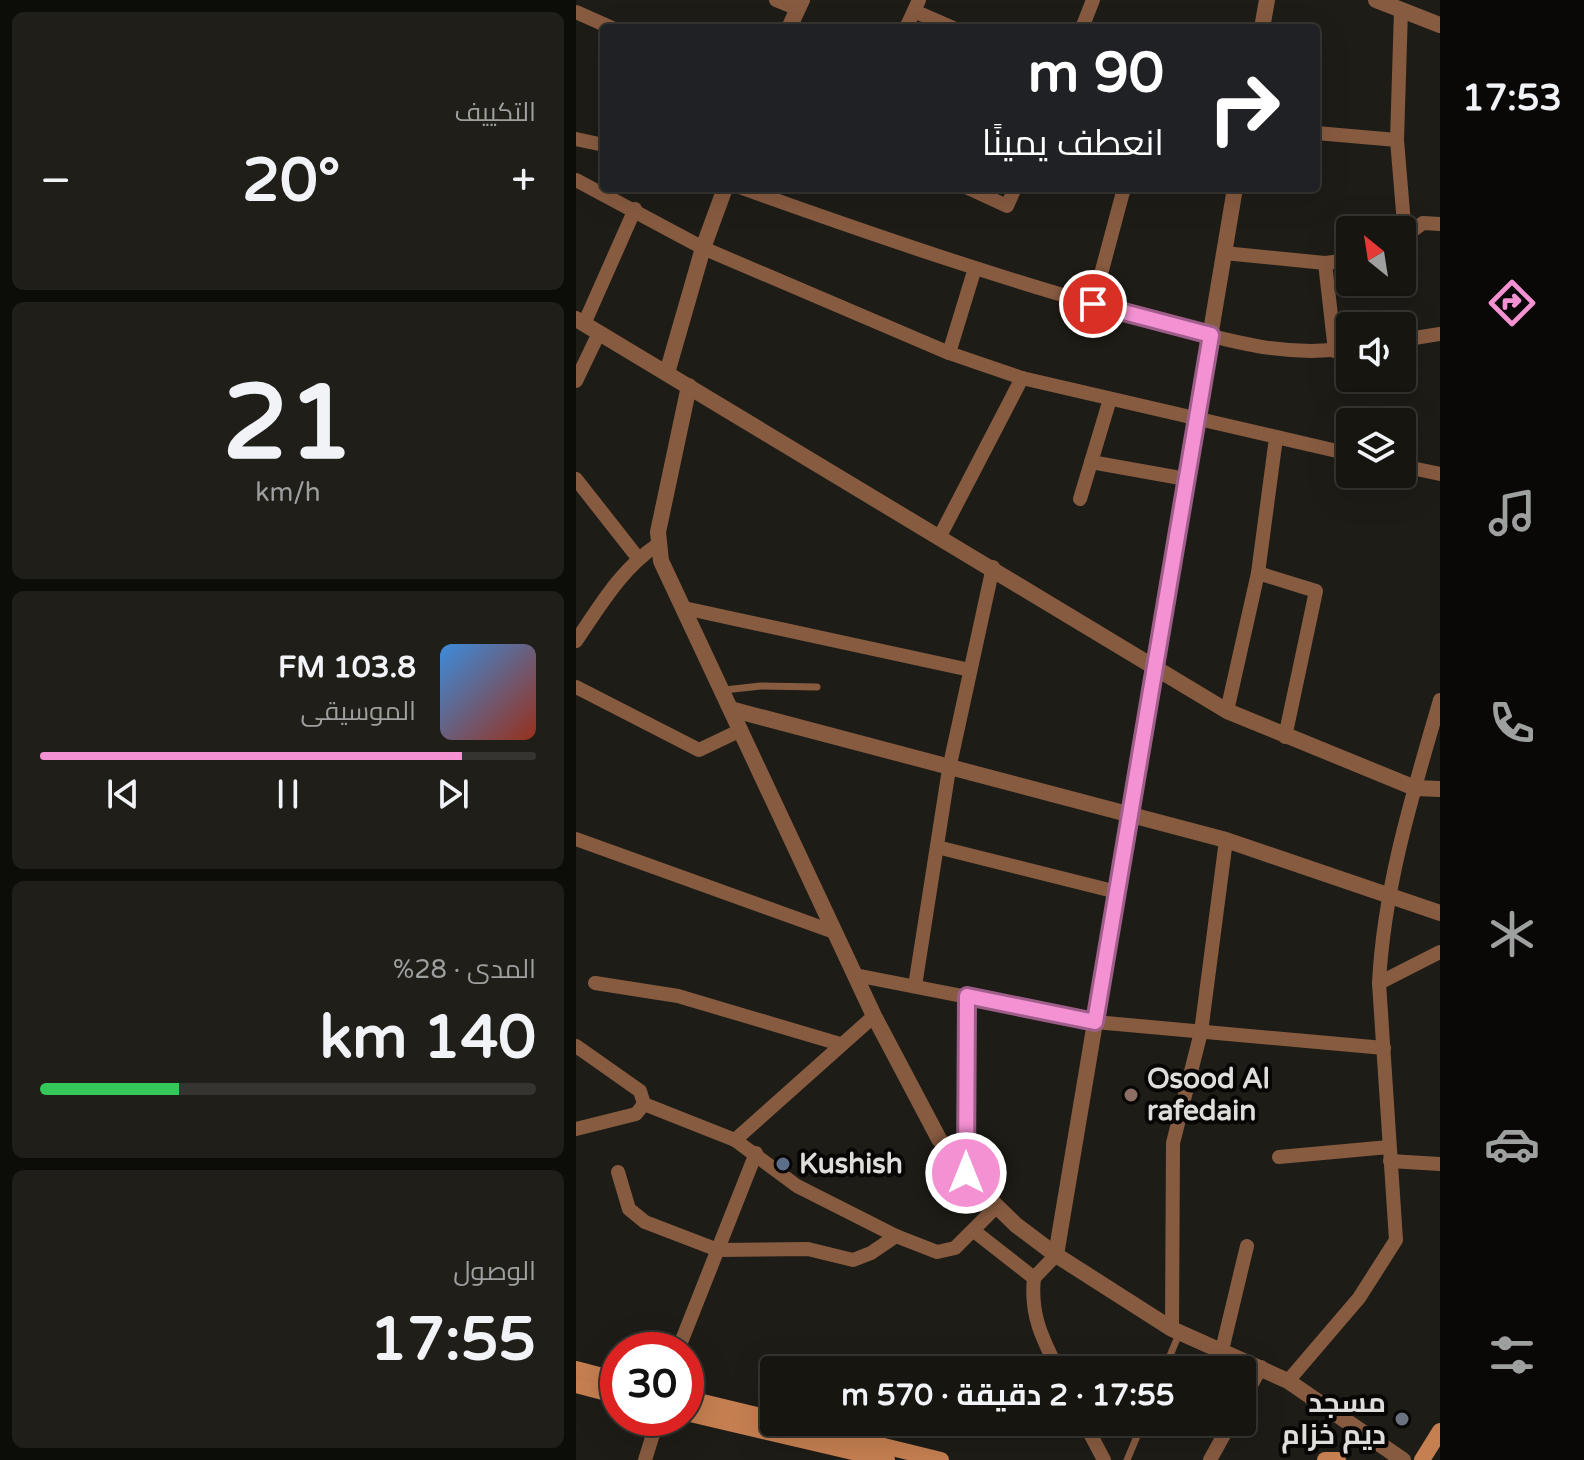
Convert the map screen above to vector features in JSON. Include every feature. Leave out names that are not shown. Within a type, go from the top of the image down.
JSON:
[{"type":"main road","points":[[576,1369],[600,1375]]},
{"type":"main road","points":[[576,1385],[600,1391]]},
{"type":"main road","points":[[704,1402],[760,1416]]},
{"type":"main road","points":[[704,1418],[841,1454],[887,1460]]},
{"type":"main road","points":[[1422,1460],[1440,1431]]},
{"type":"main road","points":[[843,1436],[941,1460]]},
{"type":"main road","points":[[1325,1460],[1338,1460]]},
{"type":"street","points":[[776,0],[800,4],[791,24]]},
{"type":"street","points":[[1084,24],[1093,0]]},
{"type":"street","points":[[1263,24],[1267,0]]},
{"type":"street","points":[[1376,0],[1440,25]]},
{"type":"street","points":[[908,24],[916,5],[947,24]]},
{"type":"street","points":[[1401,10],[1397,140],[1402,216]]},
{"type":"street","points":[[576,12],[603,24]]},
{"type":"street","points":[[1320,133],[1397,140]]},
{"type":"street","points":[[576,139],[600,144]]},
{"type":"street","points":[[576,180],[600,192]]},
{"type":"street","points":[[600,192],[703,248],[949,353],[1022,378],[1336,451]]},
{"type":"street","points":[[667,373],[703,248],[724,192]]},
{"type":"street","points":[[754,192],[975,268],[1093,304],[1290,353],[1336,349]]},
{"type":"street","points":[[977,192],[1007,206],[1013,192]]},
{"type":"street","points":[[1093,304],[1123,192]]},
{"type":"street","points":[[1051,1356],[1036,1325],[1032,1299],[1034,1278],[1056,1255],[1234,192]]},
{"type":"street","points":[[576,381],[586,325],[635,209]]},
{"type":"street","points":[[1416,228],[1423,223],[1440,224]]},
{"type":"street","points":[[1224,253],[1336,262]]},
{"type":"street","points":[[1325,263],[1336,319]]},
{"type":"street","points":[[949,353],[975,268]]},
{"type":"street","points":[[586,325],[993,567],[1227,711],[1415,788],[1440,789]]},
{"type":"street","points":[[1416,338],[1440,334]]},
{"type":"street","points":[[940,536],[1022,378]]},
{"type":"street","points":[[689,386],[657,545],[834,932],[939,1139],[997,1206],[1056,1255],[1176,1330],[1288,1381],[1403,1460]]},
{"type":"street","points":[[1080,499],[1110,399]]},
{"type":"street","points":[[1227,711],[1258,573],[1276,438]]},
{"type":"street","points":[[1091,462],[1186,479]]},
{"type":"street","points":[[1416,469],[1440,474]]},
{"type":"street","points":[[576,479],[638,558]]},
{"type":"street","points":[[576,641],[638,558],[657,545]]},
{"type":"street","points":[[915,986],[949,769],[993,567]]},
{"type":"street","points":[[1258,573],[1316,591],[1285,737]]},
{"type":"street","points":[[684,608],[970,670]]},
{"type":"street","points":[[576,687],[699,750],[741,730]]},
{"type":"street","points":[[1288,1381],[1359,1298],[1396,1240],[1379,983],[1387,896],[1440,700]]},
{"type":"street","points":[[734,710],[1226,840],[1440,913]]},
{"type":"street","points":[[576,839],[834,932]]},
{"type":"street","points":[[1176,1330],[1173,1143],[1201,1032],[1226,840]]},
{"type":"street","points":[[937,847],[1117,892]]},
{"type":"street","points":[[1379,983],[1440,952]]},
{"type":"street","points":[[855,975],[1095,1022],[1384,1048]]},
{"type":"street","points":[[595,983],[678,996],[840,1044]]},
{"type":"street","points":[[966,1173],[967,996]]},
{"type":"street","points":[[735,1140],[874,1016]]},
{"type":"street","points":[[576,1046],[640,1091],[644,1104]]},
{"type":"street","points":[[644,1104],[735,1140],[797,1186],[896,1236],[944,1253],[974,1231],[997,1206]]},
{"type":"street","points":[[576,1129],[636,1114],[644,1104]]},
{"type":"street","points":[[685,1332],[756,1153]]},
{"type":"street","points":[[1279,1157],[1389,1154],[1440,1164]]},
{"type":"street","points":[[618,1172],[629,1209],[645,1222],[718,1250],[808,1249],[853,1260],[896,1236]]},
{"type":"street","points":[[974,1231],[1034,1278]]},
{"type":"street","points":[[1222,1350],[1247,1246]]},
{"type":"street","points":[[1256,1376],[1261,1367]]},
{"type":"street","points":[[645,1460],[652,1436]]},
{"type":"street","points":[[1091,1436],[1104,1460]]},
{"type":"street","points":[[1210,1460],[1223,1436]]},
{"type":"lane","points":[[724,690],[761,686],[817,687]]},
{"type":"lane","points":[[1168,1356],[1176,1330]]},
{"type":"lane","points":[[1127,1460],[1137,1436]]},
{"type":"place","name":"Osood Al rafedain","points":[[1131,1095]]},
{"type":"place","name":"Kushish","points":[[783,1164]]},
{"type":"place","name":"مسجد ديم خزام","points":[[1402,1419]]},
{"type":"route","points":[[966,1173],[967,996],[1095,1022],[1211,335],[1093,304]]}]
